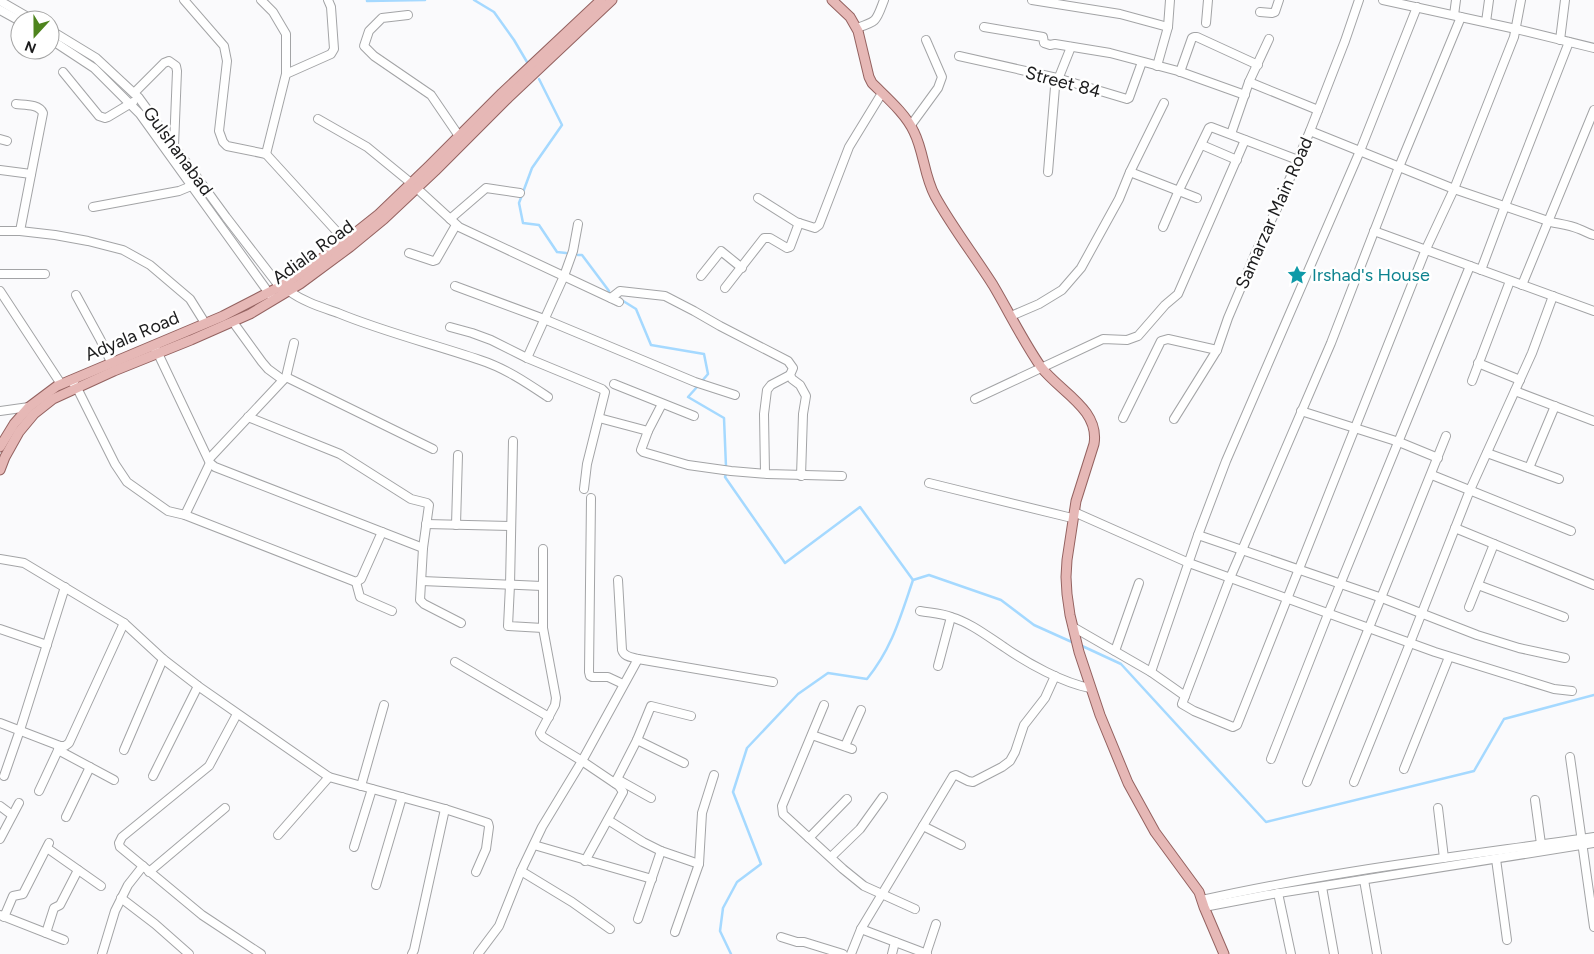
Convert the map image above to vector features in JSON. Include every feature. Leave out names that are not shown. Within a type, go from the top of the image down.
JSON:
[{"type":"main road","name":"Adiala Road","points":[[462,140],[502,93],[601,0]]},
{"type":"main road","name":"Adiala Road","points":[[0,470],[19,432],[34,414],[53,399],[156,349],[234,322],[271,296],[285,290],[384,219],[414,185],[612,0]]},
{"type":"main road","points":[[832,0],[850,17],[857,28],[863,46],[869,77],[910,125],[918,144],[929,183],[936,198],[1041,367],[1084,411],[1092,422],[1096,436],[1073,515],[1066,577],[1079,652],[1102,723],[1128,783],[1155,832],[1199,892],[1224,954]]},
{"type":"main road","name":"Adiala Road","points":[[285,290],[295,278],[348,244]]},
{"type":"main road","name":"Adyala Road","points":[[0,447],[14,424],[29,407],[61,384],[110,362],[156,349],[205,323],[271,296]]},
{"type":"street","points":[[184,0],[224,46],[227,61],[219,131],[223,142],[228,146],[266,154],[348,244]]},
{"type":"street","points":[[261,0],[273,12],[286,34],[286,74],[266,154]]},
{"type":"street","points":[[286,74],[331,54],[334,49],[331,7],[328,0]]},
{"type":"street","points":[[857,28],[874,22],[877,19],[884,0]]},
{"type":"street","points":[[1032,0],[1120,14],[1168,27]]},
{"type":"street","points":[[1157,66],[1168,27],[1170,0]]},
{"type":"street","points":[[1206,23],[1208,0]]},
{"type":"street","points":[[1260,12],[1272,14],[1275,12],[1279,0]]},
{"type":"street","name":"Samarzar Main Road","points":[[1174,419],[1217,350],[1228,318],[1256,252],[1298,160],[1345,41],[1359,0]]},
{"type":"street","points":[[1386,0],[1420,5],[1458,16],[1594,48]]},
{"type":"street","points":[[1456,0],[1458,16],[1331,343],[1230,578],[1182,704],[1233,727],[1236,726],[1288,599],[1426,249],[1454,189],[1514,37],[1520,0]]},
{"type":"street","points":[[1486,22],[1489,0]]},
{"type":"street","points":[[1560,40],[1565,0]]},
{"type":"street","points":[[0,1],[15,10]]},
{"type":"street","points":[[1151,672],[1198,535],[1226,461],[1360,151],[1420,5]]},
{"type":"street","points":[[408,16],[382,18],[369,31],[364,46],[374,56],[431,95],[462,140]]},
{"type":"street","points":[[984,27],[1043,37],[1044,43],[1050,45],[1055,44],[1110,53],[1180,72],[1244,95]]},
{"type":"street","name":"Gulshanabad","points":[[60,36],[96,58],[136,96],[200,182],[285,290]]},
{"type":"street","points":[[1180,72],[1194,37],[1258,65]]},
{"type":"street","points":[[1231,134],[1249,82],[1269,39]]},
{"type":"street","points":[[910,125],[938,88],[942,77],[926,40]]},
{"type":"street","points":[[1481,270],[1504,206],[1569,42]]},
{"type":"street","name":"Gulshanabad","points":[[60,46],[94,68],[140,114],[271,296]]},
{"type":"street","points":[[1048,172],[1055,87],[1071,47]]},
{"type":"street","name":"Street 84","points":[[959,56],[1058,78],[1127,99],[1142,62]]},
{"type":"street","points":[[63,72],[99,116],[105,118],[131,104],[164,63],[169,62],[176,66],[177,88],[174,146]]},
{"type":"street","points":[[1249,82],[1318,110]]},
{"type":"street","points":[[758,198],[799,222],[814,228],[819,225],[849,147],[882,93]]},
{"type":"street","points":[[1011,316],[1039,304],[1062,290],[1081,268],[1119,199],[1164,103]]},
{"type":"street","points":[[16,104],[38,107],[43,113],[20,231]]},
{"type":"street","points":[[1522,285],[1594,110]]},
{"type":"street","points":[[318,119],[367,147],[414,185],[453,222],[619,302]]},
{"type":"street","points":[[1163,227],[1179,190],[1211,127],[1298,160]]},
{"type":"street","points":[[1310,130],[1454,189],[1548,221],[1594,234]]},
{"type":"street","points":[[975,399],[1103,339],[1127,340],[1138,336],[1165,305],[1178,294],[1245,140]]},
{"type":"street","points":[[1202,145],[1237,160]]},
{"type":"street","points":[[0,170],[31,174]]},
{"type":"street","points":[[1130,172],[1197,198]]},
{"type":"street","points":[[93,207],[164,194],[200,182]]},
{"type":"street","points":[[409,253],[433,261],[436,260],[453,222],[486,188],[520,193]]},
{"type":"street","points":[[725,288],[766,237],[787,248],[790,247],[799,222]]},
{"type":"street","points":[[527,358],[564,276],[573,251],[578,224]]},
{"type":"street","points":[[0,231],[54,235],[123,250],[150,265],[190,299],[205,323]]},
{"type":"street","points":[[1374,231],[1594,311]]},
{"type":"street","points":[[701,276],[721,251],[742,268]]},
{"type":"street","points":[[1271,759],[1470,266]]},
{"type":"street","points":[[0,274],[45,274]]},
{"type":"street","points":[[1472,381],[1510,281]]},
{"type":"street","points":[[455,286],[544,319],[695,382],[735,395]]},
{"type":"street","points":[[285,290],[299,298],[352,319],[435,347],[482,360],[502,369],[548,397]]},
{"type":"street","points":[[0,291],[3,301],[61,384]]},
{"type":"street","points":[[611,298],[620,291],[665,296],[788,361],[793,368],[790,375],[771,385],[767,390],[764,414],[765,473]]},
{"type":"street","points":[[76,295],[110,362]]},
{"type":"street","points":[[1354,782],[1470,490],[1532,353],[1553,296]]},
{"type":"street","points":[[234,322],[262,362],[284,378],[433,449]]},
{"type":"street","points":[[450,327],[491,340],[605,392],[587,464],[584,489]]},
{"type":"street","points":[[1123,418],[1161,341],[1168,339],[1217,350]]},
{"type":"street","points":[[185,515],[210,461],[284,378],[294,343]]},
{"type":"street","points":[[156,349],[210,461],[215,467],[423,548]]},
{"type":"street","points":[[1478,363],[1520,380]]},
{"type":"street","points":[[790,375],[800,385],[806,396],[803,414],[801,476]]},
{"type":"street","points":[[71,380],[126,482],[168,511],[185,515],[356,582]]},
{"type":"street","points":[[614,384],[694,416]]},
{"type":"street","points":[[1515,391],[1594,421]]},
{"type":"street","points":[[662,404],[648,431],[641,450],[649,455],[688,465],[801,476],[842,476]]},
{"type":"street","points":[[1529,468],[1555,406]]},
{"type":"street","points":[[0,411],[29,407]]},
{"type":"street","points":[[1301,411],[1399,442],[1438,458]]},
{"type":"street","points":[[248,418],[340,454],[411,499],[427,503],[420,600],[424,604],[461,623]]},
{"type":"street","points":[[599,418],[648,431]]},
{"type":"street","points":[[1307,782],[1432,475],[1446,436]]},
{"type":"street","points":[[513,441],[508,626],[543,628]]},
{"type":"street","points":[[1487,453],[1559,479]]},
{"type":"street","points":[[456,525],[458,455]]},
{"type":"street","points":[[1432,475],[1571,531]]},
{"type":"street","points":[[929,483],[1073,515],[1189,563],[1370,629],[1449,657],[1554,689],[1572,692]]},
{"type":"street","points":[[591,498],[589,672],[592,677],[608,677],[623,684]]},
{"type":"street","points":[[426,524],[511,526]]},
{"type":"street","points":[[1455,528],[1594,584]]},
{"type":"street","points":[[356,582],[361,579],[382,532]]},
{"type":"street","points":[[1198,535],[1382,598],[1486,637],[1519,648],[1565,658]]},
{"type":"street","points":[[1470,607],[1494,544]]},
{"type":"street","points":[[543,549],[543,628],[556,698],[555,705],[540,731],[543,737],[582,762],[651,798]]},
{"type":"street","points":[[0,559],[24,563],[124,623],[163,659],[198,686],[329,777],[488,824],[486,849],[476,872]]},
{"type":"street","points":[[618,580],[622,650],[627,656],[773,682]]},
{"type":"street","points":[[422,581],[542,586]]},
{"type":"street","points":[[356,582],[360,597],[392,610]]},
{"type":"street","points":[[1115,651],[1140,583]]},
{"type":"street","points":[[1478,584],[1564,617]]},
{"type":"street","points":[[4,776],[65,587]]},
{"type":"street","points":[[920,612],[951,617],[977,628],[1006,649],[1055,676],[1090,688]]},
{"type":"street","points":[[938,666],[951,617]]},
{"type":"street","points":[[39,791],[59,748],[69,744],[124,623]]},
{"type":"street","points":[[0,629],[47,645]]},
{"type":"street","points":[[1074,629],[1151,672],[1185,696]]},
{"type":"street","points":[[1404,769],[1449,657]]},
{"type":"street","points":[[124,750],[163,659]]},
{"type":"street","points":[[478,954],[499,926],[514,887],[542,827],[582,762],[638,659]]},
{"type":"street","points":[[455,662],[548,717]]},
{"type":"street","points":[[851,954],[861,928],[953,776],[956,775],[968,782],[973,782],[1002,768],[1010,761],[1024,725],[1045,698],[1055,676]]},
{"type":"street","points":[[153,776],[198,686]]},
{"type":"street","points":[[360,786],[384,705]]},
{"type":"street","points":[[616,781],[637,740],[651,706],[691,716]]},
{"type":"street","points":[[824,706],[782,806],[783,814],[864,886],[915,909]]},
{"type":"street","points":[[812,735],[848,748],[861,710]]},
{"type":"street","points":[[237,714],[209,766],[122,837],[119,843],[120,847],[202,915],[252,950],[261,954]]},
{"type":"street","points":[[0,723],[59,748],[90,768],[114,780]]},
{"type":"street","points":[[637,740],[684,762]]},
{"type":"street","points":[[1570,757],[1594,927]]},
{"type":"street","points":[[66,817],[90,768]]},
{"type":"street","points":[[674,932],[699,864],[702,813],[714,775]]},
{"type":"street","points":[[278,834],[329,777]]},
{"type":"street","points":[[585,860],[623,792],[616,781]]},
{"type":"street","points":[[354,847],[372,789]]},
{"type":"street","points":[[831,857],[860,828],[883,797]]},
{"type":"street","points":[[376,885],[402,798]]},
{"type":"street","points":[[810,838],[847,799]]},
{"type":"street","points":[[1535,800],[1541,844]]},
{"type":"street","points":[[0,839],[19,803]]},
{"type":"street","points":[[0,806],[12,815]]},
{"type":"street","points":[[102,954],[115,911],[128,885],[225,808]]},
{"type":"street","points":[[1438,808],[1444,858]]},
{"type":"street","points":[[412,954],[445,810]]},
{"type":"street","points":[[608,820],[643,842],[699,864]]},
{"type":"street","points":[[923,826],[961,845]]},
{"type":"street","points":[[1203,903],[1278,894],[1496,859],[1582,842],[1594,837]]},
{"type":"street","points":[[1203,903],[1243,890],[1444,858],[1541,844],[1594,843]]},
{"type":"street","points":[[64,940],[2,916],[13,896],[23,894],[48,845],[101,886]]},
{"type":"street","points":[[534,845],[652,879]]},
{"type":"street","points":[[638,919],[661,850]]},
{"type":"street","points":[[1496,859],[1506,940]]},
{"type":"street","points":[[46,933],[54,908],[60,905],[78,870]]},
{"type":"street","points":[[521,871],[572,902],[610,929]]},
{"type":"street","points":[[1364,880],[1377,954]]},
{"type":"street","points":[[1322,887],[1334,954]]},
{"type":"street","points":[[1278,894],[1291,954]]},
{"type":"street","points":[[122,898],[189,954]]},
{"type":"street","points":[[861,928],[927,954],[936,924]]},
{"type":"street","points":[[781,938],[804,942],[843,954]]},
{"type":"street","points":[[892,954],[895,942]]},
{"type":"waterway","points":[[367,0],[425,0]]},
{"type":"waterway","points":[[474,0],[494,12],[527,62]]},
{"type":"waterway","points":[[539,79],[562,125],[532,168],[519,203],[523,223],[539,225],[557,252],[566,253]]},
{"type":"waterway","points":[[578,255],[582,255],[609,291]]},
{"type":"waterway","points":[[620,299],[636,309],[651,345],[704,354],[708,374],[702,381]]},
{"type":"waterway","points":[[697,387],[688,397],[724,418],[726,467]]},
{"type":"waterway","points":[[726,474],[725,477],[785,563],[860,507],[913,580]]},
{"type":"waterway","points":[[731,954],[720,931],[723,908],[737,882],[761,864],[733,792],[747,748],[798,694],[828,673],[867,679],[889,644],[913,580],[929,575],[1001,600],[1034,625],[1074,643]]},
{"type":"waterway","points":[[1080,645],[1121,664],[1266,822],[1474,771],[1504,719],[1594,695]]},
{"type":"place","name":"Irshad's House","points":[[1297,275]]}]
